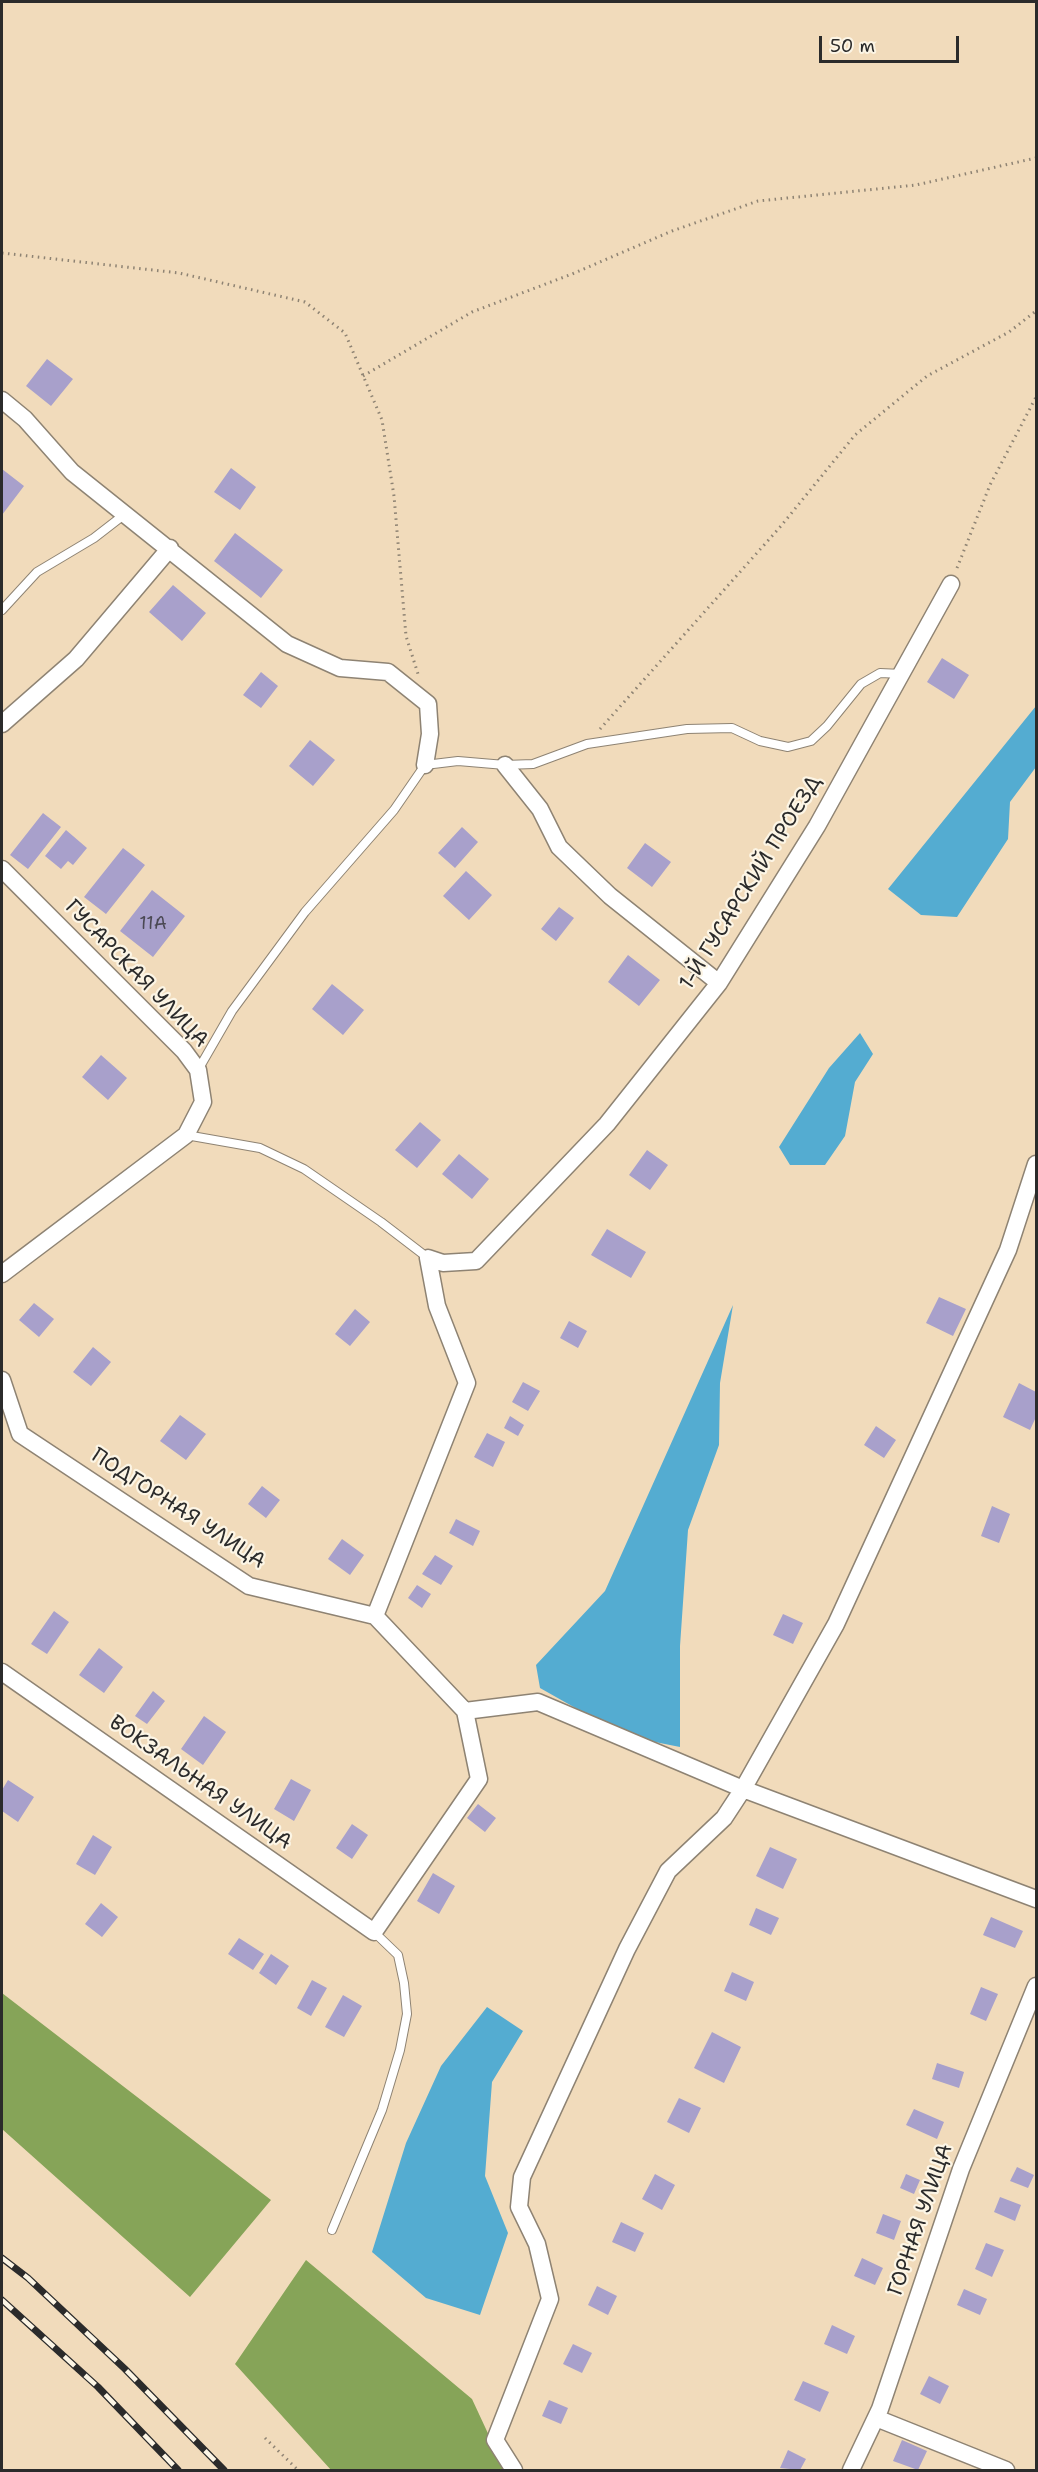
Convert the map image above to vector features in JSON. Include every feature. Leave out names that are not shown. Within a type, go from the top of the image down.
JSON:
[{"type":"street","points":[[2,400],[25,419],[72,472],[170,548],[287,644],[340,668],[388,672],[428,704],[430,734],[425,765]]},
{"type":"street","points":[[2,724],[76,659],[170,548]]},
{"type":"street","name":"1-Й ГУСАРСКИЙ ПРОЕЗД","points":[[428,1258],[443,1263],[476,1261],[607,1125],[719,983],[817,826],[951,584]]},
{"type":"street","points":[[504,765],[540,809],[560,848],[610,896],[719,983]]},
{"type":"street","name":"ГУСАРСКАЯ УЛИЦА","points":[[2,869],[184,1051],[198,1070],[203,1102],[186,1135]]},
{"type":"street","points":[[2,1274],[186,1135]]},
{"type":"street","points":[[514,2470],[495,2440],[550,2298],[537,2244],[519,2207],[522,2177],[627,1949],[668,1871],[724,1818],[743,1789],[836,1624],[1008,1250],[1036,1164]]},
{"type":"street","points":[[374,1932],[479,1779],[465,1710],[375,1616],[467,1383],[437,1306],[428,1258]]},
{"type":"street","name":"ПОДГОРНАЯ УЛИЦА","points":[[2,1380],[20,1434],[249,1586],[375,1616]]},
{"type":"street","name":"ВОКЗАЛЬНАЯ УЛИЦА","points":[[2,1672],[374,1932]]},
{"type":"street","points":[[465,1710],[538,1702],[743,1789],[1036,1899]]},
{"type":"street","name":"ГОРНАЯ УЛИЦА","points":[[851,2470],[876,2418],[961,2169],[1036,1986]]},
{"type":"street","points":[[876,2418],[1006,2470]]},
{"type":"lane","points":[[2,610],[37,572],[94,538],[125,513]]},
{"type":"lane","points":[[198,1070],[232,1011],[304,912],[394,810],[425,765],[458,762],[533,764],[587,744],[687,729],[732,728],[760,741],[788,747],[811,741],[827,726],[861,684],[880,673],[902,674]]},
{"type":"lane","points":[[186,1135],[260,1148],[304,1169],[381,1222],[428,1258]]},
{"type":"lane","points":[[332,2230],[382,2110],[400,2050],[407,2014],[398,1955],[374,1932]]},
{"type":"path","points":[[363,375],[472,312],[572,274],[672,231],[758,201],[916,185],[1036,158]]},
{"type":"path","points":[[2,253],[179,273],[305,302],[345,333],[382,420],[394,496],[406,636],[428,704]]},
{"type":"path","points":[[587,744],[781,526],[855,435],[927,376],[1009,332],[1036,311]]},
{"type":"path","points":[[951,584],[990,485],[1036,397]]},
{"type":"path","points":[[265,2438],[298,2470]]},
{"type":"green space","points":[[2,1993],[271,2200],[190,2297],[2,2129]]},
{"type":"green space","points":[[306,2260],[472,2399],[505,2470],[331,2470],[235,2364]]},
{"type":"water","points":[[1036,706],[1036,767],[1010,802],[1008,839],[957,917],[921,915],[888,889]]},
{"type":"water","points":[[860,1033],[873,1054],[855,1082],[845,1136],[825,1165],[790,1165],[779,1147],[829,1068]]},
{"type":"water","points":[[733,1305],[720,1383],[719,1445],[688,1530],[680,1646],[680,1747],[625,1736],[540,1688],[536,1665],[605,1591]]},
{"type":"water","points":[[487,2007],[523,2031],[492,2082],[485,2176],[508,2233],[480,2315],[426,2298],[372,2252],[406,2143],[441,2066]]},
{"type":"building","points":[[47,359],[73,379],[51,406],[26,386]]},
{"type":"building","points":[[231,468],[256,487],[240,510],[214,492]]},
{"type":"building","points":[[2,469],[24,486],[2,515]]},
{"type":"building","points":[[235,533],[283,570],[261,598],[214,561]]},
{"type":"building","points":[[173,585],[206,613],[182,641],[149,612]]},
{"type":"building","points":[[942,658],[969,675],[954,699],[927,682]]},
{"type":"building","points":[[261,672],[278,686],[261,708],[243,695]]},
{"type":"building","points":[[310,740],[335,760],[313,786],[289,766]]},
{"type":"building","points":[[43,813],[61,827],[28,869],[10,855]]},
{"type":"building","points":[[462,827],[478,842],[455,868],[438,853]]},
{"type":"building","points":[[66,830],[87,848],[73,865],[68,861],[61,869],[45,856]]},
{"type":"building","points":[[645,843],[671,862],[652,887],[627,868]]},
{"type":"building","points":[[123,848],[145,865],[106,914],[84,897]]},
{"type":"building","points":[[466,871],[492,895],[469,920],[443,896]]},
{"type":"building","points":[[152,890],[185,916],[153,957],[120,931]]},
{"type":"building","points":[[559,907],[574,918],[556,941],[541,929]]},
{"type":"building","points":[[628,955],[660,980],[639,1006],[608,982]]},
{"type":"building","points":[[332,984],[364,1010],[343,1035],[312,1009]]},
{"type":"building","points":[[101,1055],[127,1078],[108,1100],[82,1077]]},
{"type":"building","points":[[420,1122],[441,1140],[417,1168],[395,1150]]},
{"type":"building","points":[[647,1150],[668,1165],[650,1190],[629,1175]]},
{"type":"building","points":[[459,1154],[489,1179],[472,1199],[442,1174]]},
{"type":"building","points":[[607,1229],[646,1252],[631,1278],[591,1255]]},
{"type":"building","points":[[939,1297],[966,1309],[953,1336],[926,1323]]},
{"type":"building","points":[[34,1303],[54,1319],[39,1337],[19,1320]]},
{"type":"building","points":[[355,1309],[370,1322],[350,1346],[335,1334]]},
{"type":"building","points":[[569,1321],[587,1331],[578,1348],[560,1338]]},
{"type":"building","points":[[93,1347],[111,1362],[91,1386],[73,1372]]},
{"type":"building","points":[[523,1382],[540,1391],[528,1411],[512,1402]]},
{"type":"building","points":[[1019,1383],[1036,1392],[1036,1417],[1030,1430],[1003,1417]]},
{"type":"building","points":[[180,1415],[206,1434],[186,1460],[160,1441]]},
{"type":"building","points":[[510,1416],[524,1425],[518,1436],[504,1428]]},
{"type":"building","points":[[876,1426],[896,1440],[884,1458],[864,1445]]},
{"type":"building","points":[[487,1433],[505,1442],[493,1467],[474,1457]]},
{"type":"building","points":[[262,1486],[280,1500],[266,1518],[248,1504]]},
{"type":"building","points":[[992,1506],[1010,1514],[999,1543],[981,1536]]},
{"type":"building","points":[[456,1519],[480,1531],[473,1546],[449,1533]]},
{"type":"building","points":[[342,1539],[364,1555],[350,1575],[328,1559]]},
{"type":"building","points":[[435,1555],[453,1566],[441,1585],[422,1574]]},
{"type":"building","points":[[417,1585],[431,1594],[422,1608],[408,1598]]},
{"type":"building","points":[[54,1611],[69,1622],[47,1654],[31,1644]]},
{"type":"building","points":[[783,1614],[803,1623],[793,1644],[773,1635]]},
{"type":"building","points":[[99,1648],[123,1667],[104,1693],[79,1675]]},
{"type":"building","points":[[153,1691],[165,1701],[147,1724],[135,1716]]},
{"type":"building","points":[[204,1716],[226,1732],[203,1765],[181,1749]]},
{"type":"building","points":[[291,1779],[311,1790],[294,1821],[274,1809]]},
{"type":"building","points":[[8,1780],[34,1797],[18,1822],[2,1811],[2,1790]]},
{"type":"building","points":[[478,1804],[496,1818],[485,1832],[467,1818]]},
{"type":"building","points":[[352,1824],[368,1835],[352,1859],[336,1848]]},
{"type":"building","points":[[93,1835],[112,1847],[95,1875],[76,1864]]},
{"type":"building","points":[[770,1847],[797,1859],[783,1889],[756,1876]]},
{"type":"building","points":[[433,1873],[455,1886],[439,1914],[417,1901]]},
{"type":"building","points":[[101,1903],[118,1917],[102,1937],[85,1924]]},
{"type":"building","points":[[756,1908],[779,1918],[771,1935],[749,1925]]},
{"type":"building","points":[[991,1917],[1023,1931],[1015,1948],[983,1935]]},
{"type":"building","points":[[239,1938],[264,1954],[253,1970],[228,1954]]},
{"type":"building","points":[[271,1954],[289,1966],[276,1985],[259,1973]]},
{"type":"building","points":[[732,1972],[754,1982],[746,2001],[724,1991]]},
{"type":"building","points":[[312,1980],[327,1988],[311,2016],[297,2008]]},
{"type":"building","points":[[981,1987],[998,1994],[986,2021],[970,2014]]},
{"type":"building","points":[[343,1995],[362,2006],[344,2037],[325,2027]]},
{"type":"building","points":[[712,2032],[741,2047],[724,2083],[694,2068]]},
{"type":"building","points":[[937,2063],[964,2072],[959,2088],[932,2079]]},
{"type":"building","points":[[679,2098],[701,2108],[689,2133],[667,2122]]},
{"type":"building","points":[[914,2109],[944,2122],[937,2139],[906,2125]]},
{"type":"building","points":[[1017,2167],[1034,2175],[1028,2188],[1010,2181]]},
{"type":"building","points":[[655,2174],[675,2185],[662,2210],[642,2199]]},
{"type":"building","points":[[906,2174],[920,2180],[914,2194],[900,2188]]},
{"type":"building","points":[[1000,2197],[1021,2205],[1015,2221],[994,2212]]},
{"type":"building","points":[[883,2214],[901,2221],[894,2240],[876,2233]]},
{"type":"building","points":[[621,2222],[644,2233],[635,2252],[612,2242]]},
{"type":"building","points":[[986,2243],[1004,2250],[992,2277],[975,2269]]},
{"type":"building","points":[[862,2258],[883,2268],[875,2285],[854,2276]]},
{"type":"building","points":[[597,2286],[617,2296],[608,2315],[588,2305]]},
{"type":"building","points":[[964,2289],[987,2299],[980,2315],[957,2305]]},
{"type":"building","points":[[832,2325],[855,2336],[847,2354],[824,2344]]},
{"type":"building","points":[[573,2344],[592,2353],[582,2373],[563,2364]]},
{"type":"building","points":[[929,2376],[949,2386],[940,2404],[920,2394]]},
{"type":"building","points":[[803,2381],[829,2392],[820,2412],[794,2400]]},
{"type":"building","points":[[549,2400],[568,2408],[561,2424],[542,2416]]},
{"type":"building","points":[[902,2440],[927,2451],[918,2470],[893,2461]]},
{"type":"building","points":[[788,2450],[806,2459],[800,2470],[780,2468]]},
{"type":"railway","points":[[2,2258],[28,2278],[125,2369],[224,2470]]},
{"type":"railway","points":[[2,2300],[98,2387],[178,2470]]}]
